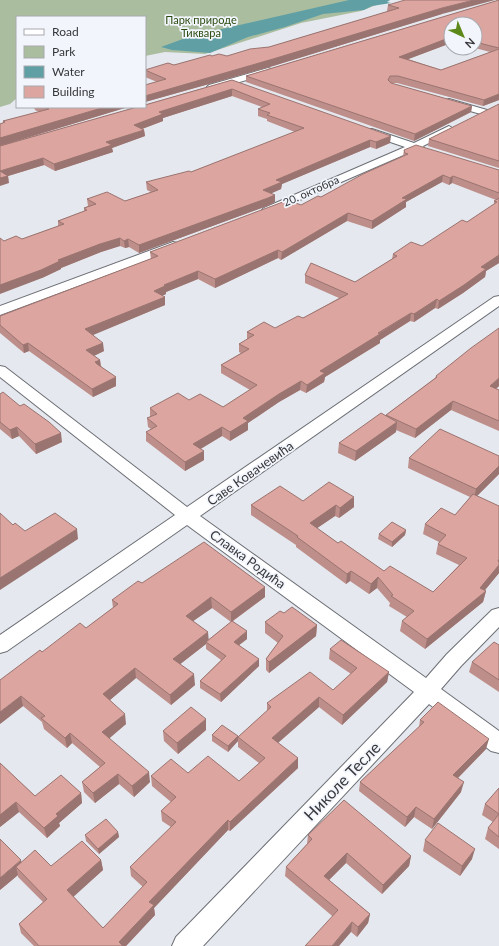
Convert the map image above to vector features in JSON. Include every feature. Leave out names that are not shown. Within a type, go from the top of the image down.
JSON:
[{"type":"street","points":[[204,90],[276,69]]},
{"type":"street","points":[[233,82],[249,88]]},
{"type":"street","points":[[439,99],[489,109],[470,119]]},
{"type":"street","name":"20. октобра","points":[[257,214],[414,147],[457,125]]},
{"type":"street","points":[[358,127],[429,151]]},
{"type":"street","points":[[0,311],[185,241]]},
{"type":"street","name":"Саве Ковачевића","points":[[0,645],[499,300]]},
{"type":"street","name":"Славка Родића","points":[[0,370],[188,515],[499,744]]},
{"type":"street","name":"Николе Тесле","points":[[184,946],[428,691],[454,660],[499,615]]},
{"type":"green space","name":"Парк природе Тиквара","points":[[0,0],[389,0],[361,11],[301,23],[205,54],[165,52],[146,56],[146,16],[16,16],[16,99],[10,104],[0,107]]},
{"type":"water","points":[[349,0],[390,0],[387,2],[391,3],[372,6],[364,10],[323,14],[285,27],[248,37],[210,53],[172,50],[161,47],[191,36]]},
{"type":"building","points":[[405,0],[474,0],[442,8],[146,96],[146,85],[166,79],[146,70],[168,63],[174,65],[210,55],[212,56],[219,54],[227,56],[250,49],[269,47],[399,8],[388,5]]},
{"type":"building","points":[[499,0],[499,48],[483,44],[483,16],[446,16]]},
{"type":"building","points":[[443,17],[443,40],[399,57],[441,70],[499,49],[499,94],[484,100],[398,76],[390,76],[388,80],[391,83],[472,106],[415,134],[246,76]]},
{"type":"building","points":[[232,80],[391,136],[376,142],[370,140],[276,180],[282,182],[263,190],[275,195],[268,198],[139,245],[128,239],[124,241],[120,238],[100,244],[58,260],[60,261],[41,270],[0,285],[0,238],[4,241],[16,236],[22,239],[64,224],[58,221],[87,210],[84,208],[96,204],[87,199],[107,192],[125,201],[158,190],[146,182],[189,171],[191,172],[304,128],[267,115],[270,113],[258,109],[270,104],[232,89],[159,112],[163,114],[134,125],[144,130],[106,142],[112,145],[54,164],[43,158],[0,171],[0,146],[133,108],[146,108],[146,105]]},
{"type":"building","points":[[499,104],[499,161],[429,139]]},
{"type":"building","points":[[46,108],[102,108],[0,138],[0,124],[5,122],[3,121],[49,109]]},
{"type":"building","points":[[416,145],[499,170],[499,193],[453,176],[450,178],[443,175],[402,198],[407,199],[372,221],[348,213],[282,252],[278,250],[215,279],[198,271],[164,285],[165,286],[154,291],[165,297],[85,329],[103,343],[86,350],[100,360],[95,362],[97,364],[116,377],[92,389],[28,343],[23,345],[0,325],[0,316],[158,256],[150,252],[288,200],[301,205],[318,196],[321,197],[363,174],[408,154],[405,153],[404,150]]},
{"type":"building","points":[[0,171],[8,176],[0,178]]},
{"type":"building","points":[[499,198],[499,255],[481,267],[486,269],[464,285],[439,301],[437,299],[414,314],[411,313],[378,333],[380,334],[320,371],[325,373],[307,385],[301,381],[279,394],[243,418],[248,421],[230,432],[222,427],[193,444],[204,451],[185,462],[146,432],[157,426],[147,418],[157,414],[150,408],[178,393],[189,400],[200,394],[223,407],[257,385],[221,365],[249,349],[239,344],[254,335],[247,332],[264,322],[275,328],[298,316],[303,318],[348,294],[305,275],[311,263],[355,282],[397,256],[393,254],[411,242],[422,246],[462,220],[467,222],[497,202],[494,201]]},
{"type":"building","points":[[499,328],[499,378],[490,386],[499,390],[499,421],[453,401],[416,429],[386,415],[437,377],[436,376],[471,348]]},
{"type":"building","points":[[3,392],[20,406],[24,404],[49,422],[61,433],[35,444],[17,427],[10,430],[0,422],[0,394]]},
{"type":"building","points":[[381,413],[397,422],[356,451],[339,443]]},
{"type":"building","points":[[440,429],[499,456],[499,466],[476,489],[409,458]]},
{"type":"building","points":[[329,482],[354,497],[340,508],[336,505],[310,523],[338,543],[341,541],[384,571],[390,566],[433,592],[467,558],[438,544],[446,535],[425,524],[441,508],[455,515],[473,494],[499,506],[499,565],[480,588],[486,591],[427,639],[402,621],[414,611],[391,596],[393,595],[378,577],[371,584],[351,571],[347,574],[297,537],[298,536],[251,505],[280,486],[303,501]]},
{"type":"building","points":[[0,513],[13,525],[15,523],[25,531],[55,513],[77,529],[0,578]]},
{"type":"building","points":[[392,522],[406,530],[392,542],[379,534]]},
{"type":"building","points":[[204,542],[265,587],[231,612],[211,597],[186,616],[208,632],[173,659],[194,674],[170,695],[135,668],[103,694],[125,714],[102,732],[149,772],[132,786],[118,774],[93,793],[82,782],[105,763],[70,733],[65,738],[41,718],[45,716],[21,696],[0,712],[0,680],[40,650],[42,652],[80,623],[86,628],[118,604],[112,600],[138,581],[142,583]]},
{"type":"building","points":[[292,607],[317,625],[269,662],[266,659],[283,636],[265,622],[280,611],[284,613]]},
{"type":"building","points":[[232,621],[247,631],[234,642],[259,659],[220,694],[200,681],[226,656],[206,642]]},
{"type":"building","points":[[341,640],[389,672],[343,715],[319,697],[272,738],[298,758],[230,822],[228,820],[149,902],[154,905],[119,942],[123,946],[39,946],[19,924],[47,899],[16,867],[35,850],[51,866],[82,841],[101,860],[67,890],[103,928],[147,882],[130,867],[176,822],[161,811],[176,797],[151,776],[171,759],[188,773],[208,756],[239,781],[265,758],[238,737],[271,707],[267,703],[310,672],[333,690],[357,668],[330,649]]},
{"type":"building","points":[[494,642],[499,645],[499,680],[472,662]]},
{"type":"building","points":[[438,702],[489,739],[453,775],[464,782],[434,819],[416,807],[407,817],[360,782],[424,722],[420,720]]},
{"type":"building","points":[[191,707],[206,719],[177,743],[163,731]]},
{"type":"building","points":[[222,725],[238,736],[228,746],[212,735]]},
{"type":"building","points":[[0,763],[35,796],[61,775],[81,793],[56,814],[58,816],[44,828],[16,802],[0,815]]},
{"type":"building","points":[[499,788],[499,814],[485,804]]},
{"type":"building","points":[[344,800],[411,856],[383,885],[347,853],[324,876],[370,914],[358,927],[352,922],[332,946],[305,946],[338,910],[286,867],[312,839],[308,835]]},
{"type":"building","points":[[499,814],[499,837],[488,828]]},
{"type":"building","points":[[106,819],[118,832],[98,849],[85,835]]},
{"type":"building","points":[[438,823],[475,849],[462,866],[425,840]]},
{"type":"building","points":[[0,839],[21,860],[0,878]]}]
